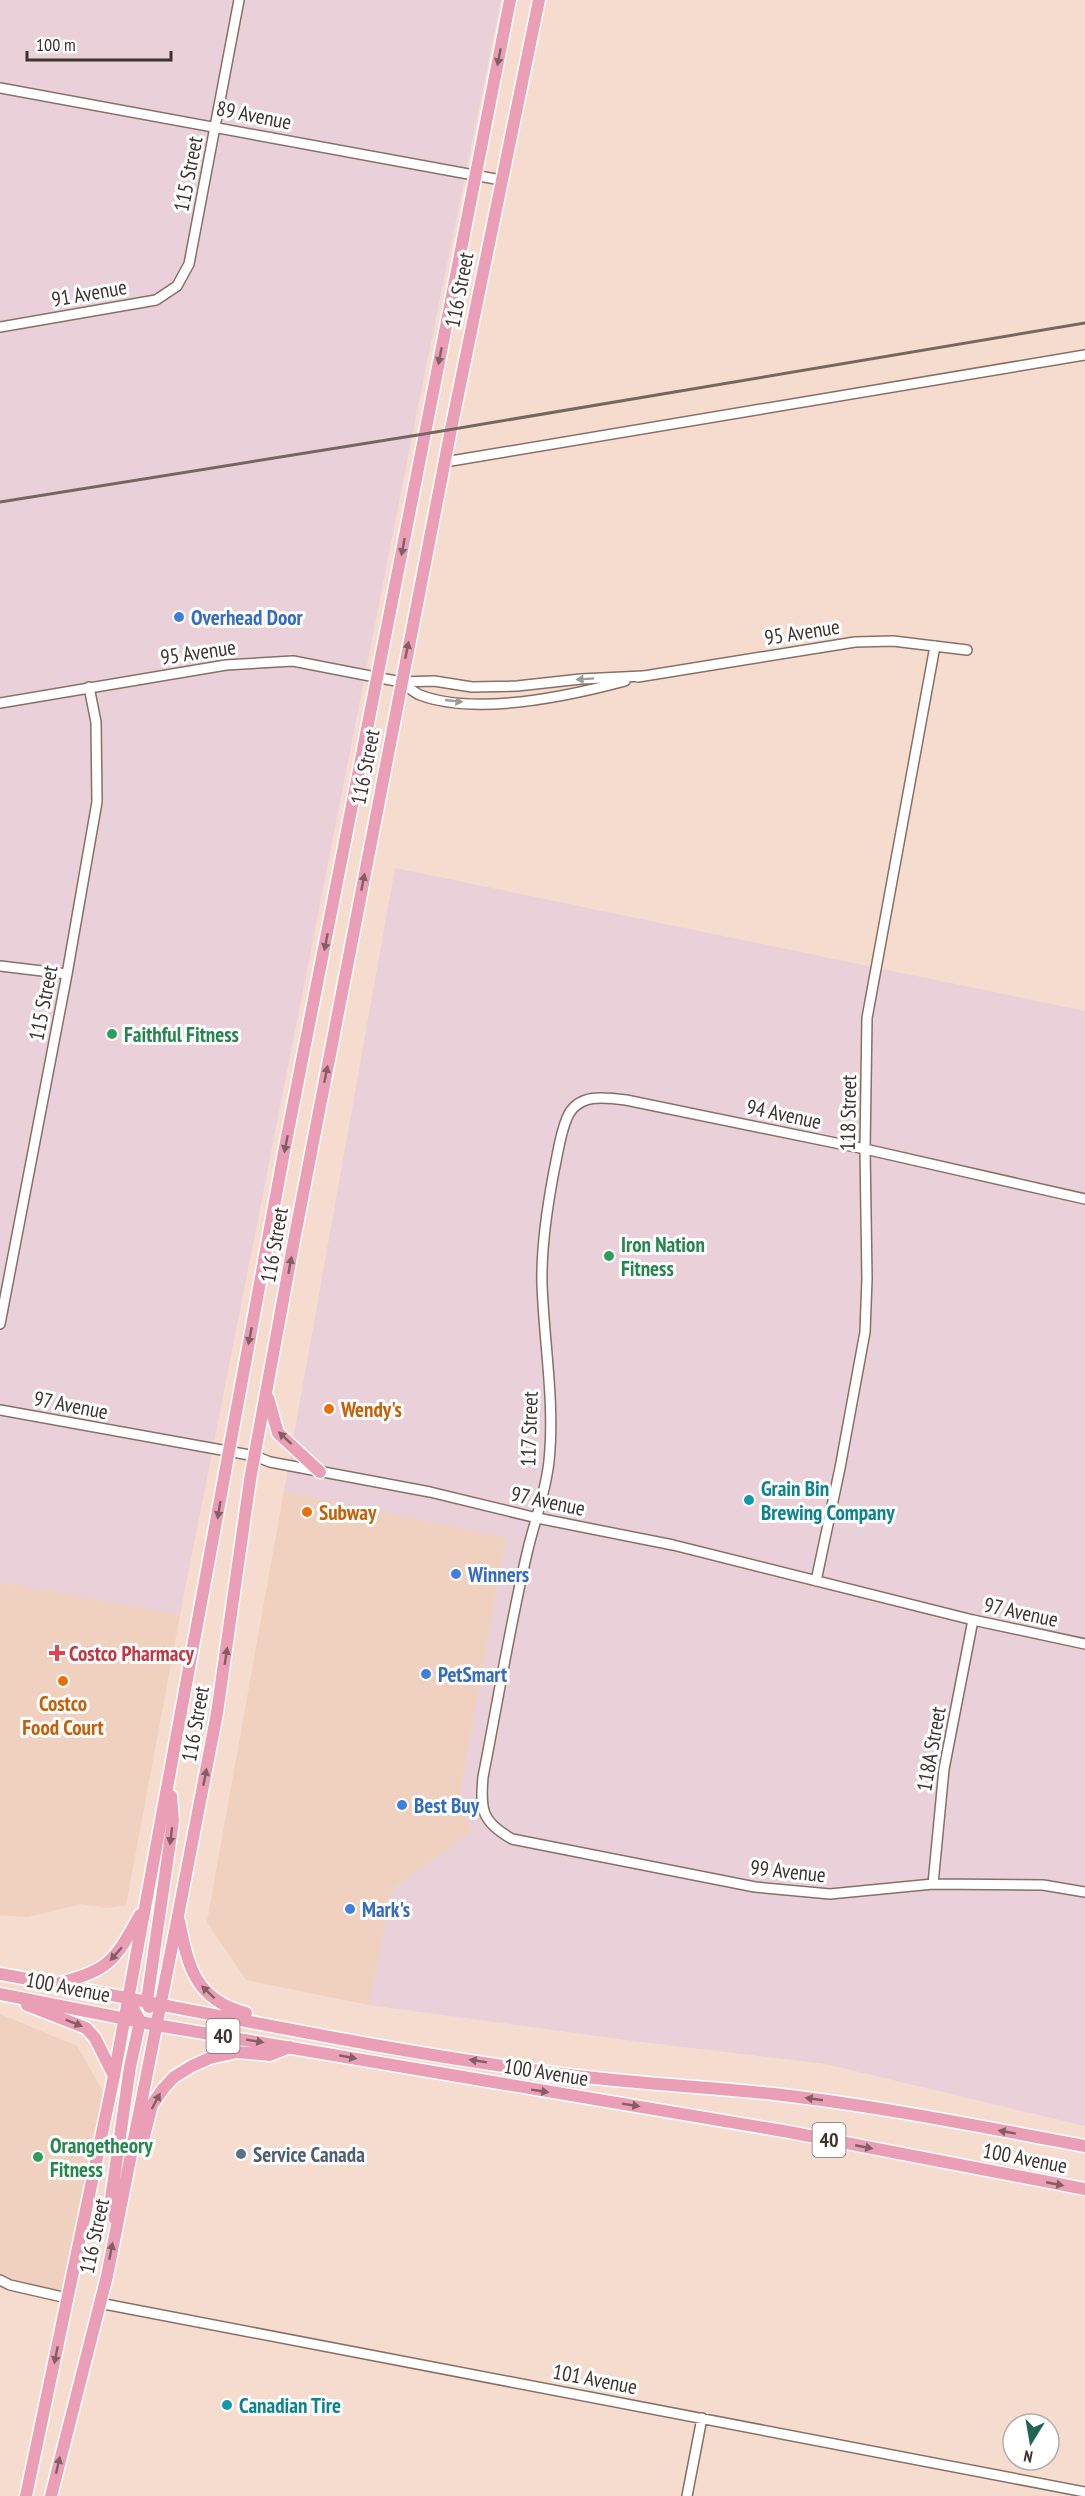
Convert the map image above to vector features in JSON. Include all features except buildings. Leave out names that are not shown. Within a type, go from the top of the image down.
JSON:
[{"type":"main road","name":"116 Street","points":[[26,2496],[114,2076],[284,1152],[379,678],[424,434],[510,0]]},
{"type":"main road","name":"116 Street","points":[[51,2496],[107,2276],[178,1916],[217,1713],[255,1456],[401,682],[539,0]]},
{"type":"main road","points":[[267,1394],[273,1422],[278,1432],[320,1472]]},
{"type":"main road","points":[[156,2025],[147,2001],[173,1821],[170,1778]]},
{"type":"main road","points":[[56,1984],[100,1970],[122,1947],[146,1905]]},
{"type":"main road","points":[[178,1916],[188,1965],[210,1995],[231,2010],[264,2018],[278,2027]]},
{"type":"main road","name":"100 Avenue","points":[[0,1974],[278,2027],[577,2076],[775,2094],[866,2106],[1085,2146]]},
{"type":"main road","points":[[0,1994],[86,2028],[95,2038],[114,2076]]},
{"type":"main road","name":"100 Avenue","points":[[0,1994],[156,2025],[766,2128],[1083,2189]]},
{"type":"main road","points":[[116,2226],[111,2199],[130,2067],[140,2021],[127,1998]]},
{"type":"main road","points":[[131,2151],[142,2144],[152,2105],[174,2077],[210,2058],[237,2052],[270,2055],[290,2047]]},
{"type":"street","name":"115 Street","points":[[179,282],[189,264],[239,0]]},
{"type":"street","name":"89 Avenue","points":[[0,88],[501,180]]},
{"type":"street","name":"91 Avenue","points":[[0,327],[156,300],[179,282]]},
{"type":"street","points":[[444,462],[1085,355]]},
{"type":"street","name":"95 Avenue","points":[[401,682],[417,694],[435,699],[503,703],[584,692],[643,676],[855,642],[893,641],[967,650]]},
{"type":"street","name":"118 Street","points":[[816,1581],[865,1332],[867,1018],[935,646]]},
{"type":"street","name":"95 Avenue","points":[[0,703],[225,665],[293,662],[401,682],[434,681],[455,686],[490,688],[581,679],[643,676]]},
{"type":"street","name":"115 Street","points":[[0,1324],[67,974],[97,802],[96,722],[89,687]]},
{"type":"street","points":[[0,966],[67,974]]},
{"type":"street","name":"94 Avenue","points":[[580,1102],[600,1097],[626,1100],[865,1149],[1085,1199]]},
{"type":"street","name":"117 Street","points":[[494,1828],[483,1811],[481,1800],[483,1777],[528,1549],[549,1463],[552,1420],[542,1284],[542,1249],[560,1139],[567,1117],[580,1102]]},
{"type":"street","name":"97 Avenue","points":[[0,1410],[255,1456],[320,1472],[430,1492],[537,1518],[673,1545],[973,1620],[1085,1644]]},
{"type":"street","name":"118A Street","points":[[933,1884],[944,1769],[973,1620]]},
{"type":"street","name":"99 Avenue","points":[[494,1828],[512,1839],[538,1845],[755,1887],[830,1894],[933,1884],[1043,1885],[1085,1892]]},
{"type":"street","points":[[0,2280],[10,2285],[67,2298]]},
{"type":"street","name":"101 Avenue","points":[[99,2303],[1085,2492]]},
{"type":"street","points":[[687,2496],[702,2418]]},
{"type":"shaded area","points":[[0,0],[501,0],[415,421],[180,1615],[0,1582]]},
{"type":"shaded area","points":[[395,868],[1085,1011],[1085,2126],[826,2064],[369,2005],[392,1889],[471,1832],[459,1800],[506,1538],[284,1491]]},
{"type":"shaded area","points":[[284,1491],[506,1537],[459,1800],[472,1832],[392,1889],[369,2005],[246,1980],[207,1922]]},
{"type":"shaded area","points":[[0,1582],[180,1615],[126,1905],[107,1908],[81,1904],[28,1917],[0,1915]]},
{"type":"shaded area","points":[[0,2014],[77,2046],[108,2100],[67,2298],[0,2280]]},
{"type":"railway","points":[[0,502],[424,434],[1085,323]]},
{"type":"place","name":"Overhead Door","points":[[179,617]]},
{"type":"place","name":"Faithful Fitness","points":[[112,1034]]},
{"type":"place","name":"Iron Nation Fitness","points":[[609,1256]]},
{"type":"place","name":"Wendy's","points":[[329,1409]]},
{"type":"place","name":"Grain Bin Brewing Company","points":[[749,1500]]},
{"type":"place","name":"Subway","points":[[307,1512]]},
{"type":"place","name":"Winners","points":[[456,1574]]},
{"type":"place","name":"Costco Pharmacy","points":[[57,1653]]},
{"type":"place","name":"PetSmart","points":[[426,1674]]},
{"type":"place","name":"Costco Food Court","points":[[63,1681]]},
{"type":"place","name":"Best Buy","points":[[402,1805]]},
{"type":"place","name":"Mark's","points":[[350,1909]]},
{"type":"place","name":"Service Canada","points":[[241,2154]]},
{"type":"place","name":"Orangetheory Fitness","points":[[38,2157]]},
{"type":"place","name":"Canadian Tire","points":[[227,2405]]}]
